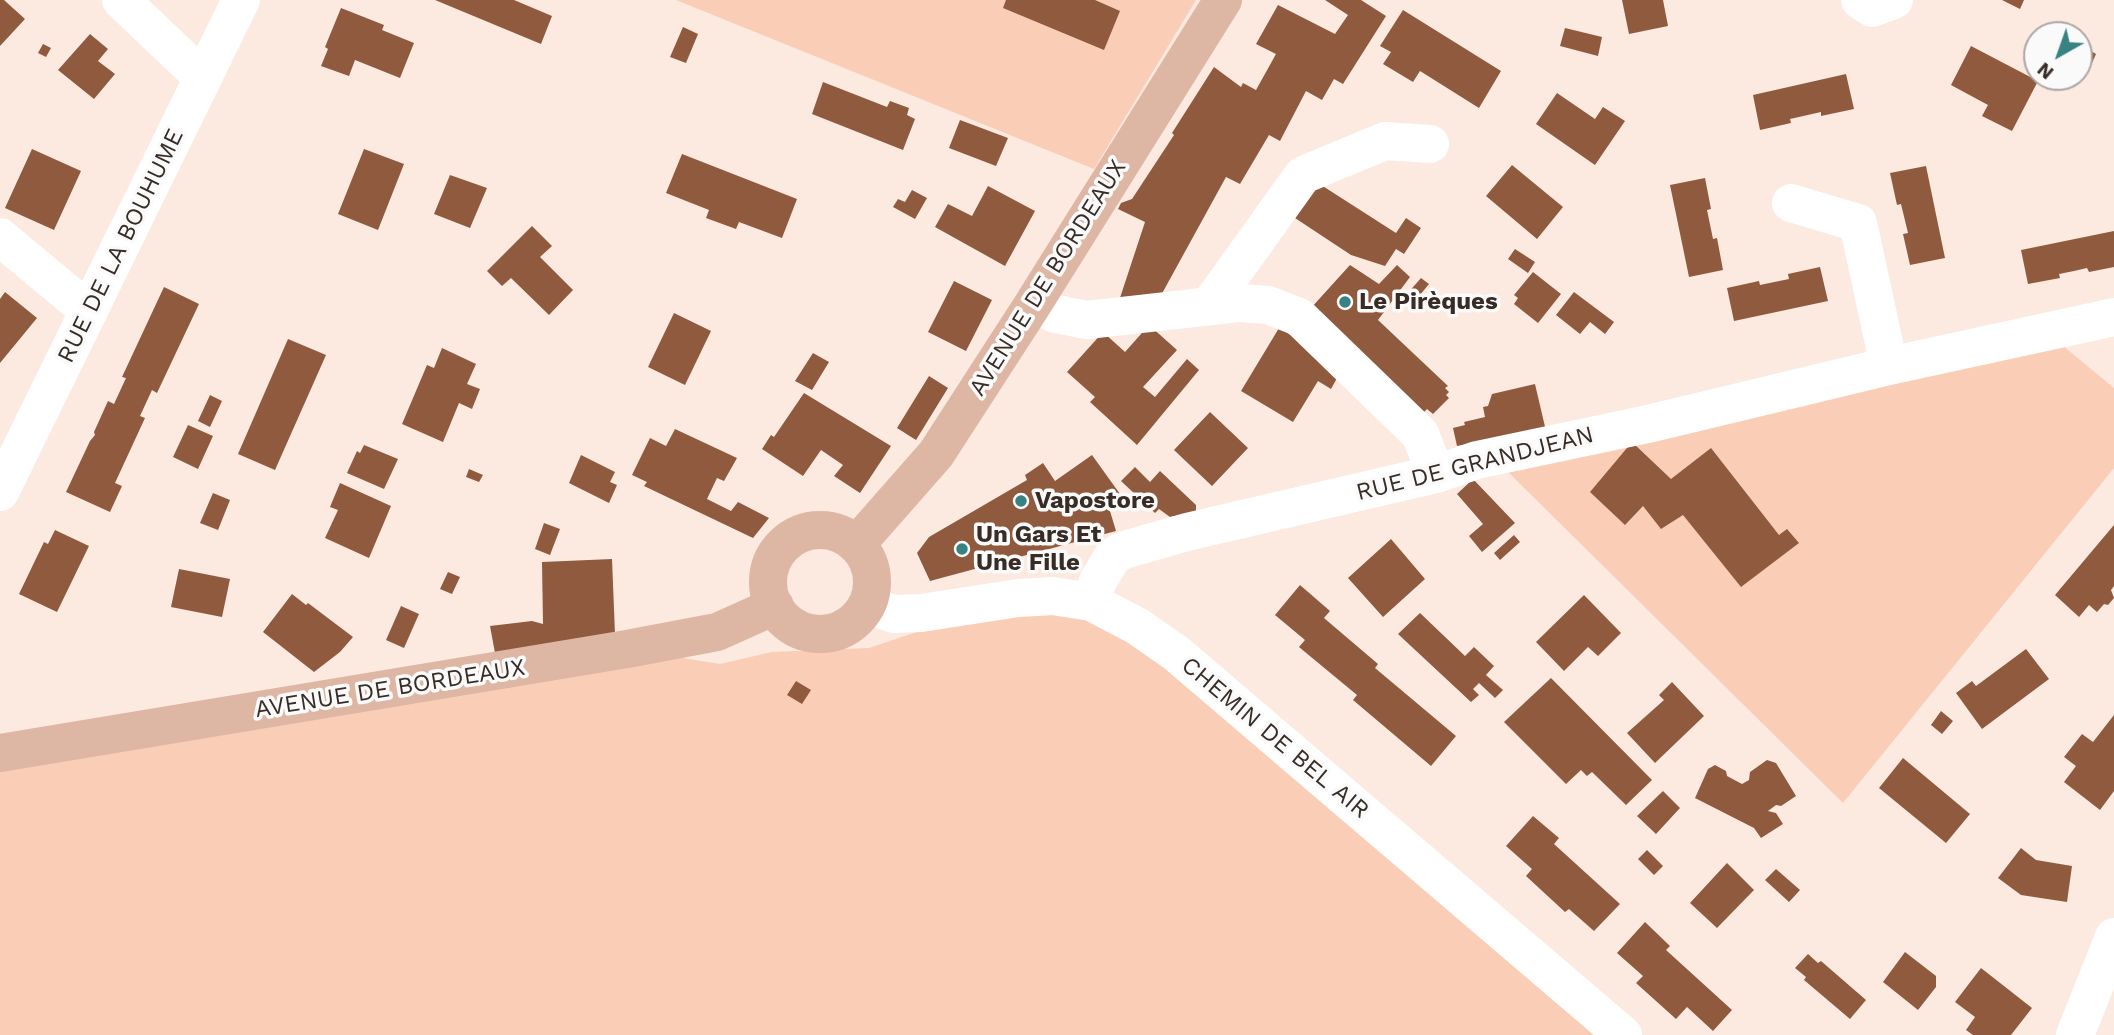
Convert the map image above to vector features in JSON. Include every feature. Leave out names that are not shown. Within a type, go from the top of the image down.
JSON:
[{"type":"main road","name":"AVENUE DE BORDEAUX","points":[[856,545],[936,454],[1223,0]]},
{"type":"main road","points":[[812,531],[828,531],[843,536],[856,545],[866,558],[872,574],[872,590],[867,606],[848,626],[821,634],[794,627],[783,618],[769,591],[769,575],[774,559],[783,546],[796,536],[812,531]]},
{"type":"main road","name":"AVENUE DE BORDEAUX","points":[[0,753],[652,645],[717,632],[775,606]]},
{"type":"street","points":[[121,0],[203,78]]},
{"type":"street","name":"RUE DE LA BOUHUME","points":[[0,492],[241,0]]},
{"type":"street","points":[[1860,0],[1872,8],[1894,0]]},
{"type":"street","points":[[1209,306],[1303,175],[1385,141],[1430,144]]},
{"type":"street","points":[[1791,203],[1858,223],[1889,366]]},
{"type":"street","points":[[0,237],[89,311]]},
{"type":"street","points":[[1033,304],[1056,314],[1087,320],[1238,303],[1268,304],[1300,317],[1420,434],[1436,474]]},
{"type":"street","name":"RUE DE GRANDJEAN","points":[[1091,602],[1098,581],[1113,556],[1124,550],[1187,532],[1436,474],[1477,460],[1648,424],[1889,366],[2114,317]]},
{"type":"street","name":"CHEMIN DE BEL AIR","points":[[867,606],[894,614],[921,613],[1018,598],[1053,596],[1091,602],[1137,626],[1177,654],[1623,1035]]},
{"type":"street","points":[[2075,1035],[2114,937]]},
{"type":"shaded area","points":[[676,0],[1196,0],[1094,169]]},
{"type":"shaded area","points":[[2062,345],[2114,388],[2114,468],[1843,803],[1508,472]]},
{"type":"shaded area","points":[[1018,598],[1091,602],[1623,1035],[0,1035],[0,753],[627,649],[720,664],[772,652],[869,648]]},
{"type":"building","points":[[0,0],[4,0],[25,19],[0,46]]},
{"type":"building","points":[[435,0],[514,0],[552,16],[541,44]]},
{"type":"building","points":[[1006,0],[1095,0],[1120,11],[1104,50],[1003,8]]},
{"type":"building","points":[[1325,0],[1361,0],[1386,16],[1343,84],[1334,79],[1322,100],[1306,91],[1280,141],[1269,135],[1240,184],[1226,177],[1159,299],[1117,307],[1145,222],[1118,209],[1121,203],[1132,199],[1214,67],[1241,87],[1243,83],[1256,90],[1276,54],[1256,44],[1278,5],[1335,34],[1348,15]]},
{"type":"building","points":[[1622,0],[1663,0],[1668,26],[1629,34]]},
{"type":"building","points":[[2002,0],[2024,0],[2020,9]]},
{"type":"building","points":[[341,8],[384,25],[382,30],[414,43],[400,78],[355,60],[349,76],[321,66],[328,49],[325,47]]},
{"type":"building","points":[[1403,10],[1501,71],[1479,108],[1420,71],[1413,82],[1383,64],[1391,52],[1380,46]]},
{"type":"building","points":[[683,27],[698,34],[686,63],[670,57]]},
{"type":"building","points":[[1565,28],[1602,37],[1598,56],[1560,46]]},
{"type":"building","points":[[90,34],[108,49],[98,61],[115,74],[94,99],[58,70]]},
{"type":"building","points":[[43,44],[51,48],[46,57],[38,53]]},
{"type":"building","points":[[1971,46],[2023,73],[2023,91],[2033,91],[2012,131],[1982,116],[1988,105],[1951,85]]},
{"type":"building","points":[[1846,74],[1854,109],[1821,116],[1821,112],[1760,130],[1753,95]]},
{"type":"building","points":[[823,82],[887,107],[890,101],[909,108],[907,115],[915,119],[903,150],[812,114]]},
{"type":"building","points":[[1557,93],[1595,119],[1603,107],[1625,121],[1595,165],[1536,124]]},
{"type":"building","points":[[960,120],[1008,138],[996,166],[949,148]]},
{"type":"building","points":[[32,149],[81,171],[54,230],[5,208]]},
{"type":"building","points":[[364,149],[404,164],[378,230],[338,214]]},
{"type":"building","points":[[682,154],[797,199],[782,238],[739,222],[736,229],[706,218],[709,210],[666,193]]},
{"type":"building","points":[[1512,165],[1563,207],[1537,239],[1486,196]]},
{"type":"building","points":[[1926,166],[1945,258],[1910,265],[1903,234],[1908,233],[1901,204],[1897,205],[1890,173]]},
{"type":"building","points":[[450,175],[487,188],[470,228],[434,214]]},
{"type":"building","points":[[1705,178],[1711,209],[1707,210],[1713,239],[1717,238],[1723,270],[1689,277],[1670,185]]},
{"type":"building","points":[[1318,183],[1396,233],[1406,218],[1421,228],[1404,254],[1396,249],[1385,266],[1351,255],[1295,218]]},
{"type":"building","points":[[988,186],[1035,211],[1005,266],[935,227],[948,204],[972,216]]},
{"type":"building","points":[[912,190],[927,198],[915,219],[893,207],[898,199],[905,202]]},
{"type":"building","points":[[532,226],[552,246],[540,257],[573,290],[549,315],[511,278],[502,286],[487,271]]},
{"type":"building","points":[[2114,231],[2114,267],[2089,272],[2087,268],[2059,274],[2060,278],[2028,284],[2021,250]]},
{"type":"building","points":[[1515,249],[1535,262],[1528,273],[1508,259]]},
{"type":"building","points":[[1350,265],[1379,284],[1397,265],[1410,277],[1378,320],[1448,386],[1445,388],[1449,392],[1446,395],[1449,398],[1433,414],[1427,409],[1421,415],[1311,308]]},
{"type":"building","points":[[1820,267],[1828,301],[1734,321],[1727,288],[1759,281],[1760,285],[1789,279],[1788,274]]},
{"type":"building","points":[[1533,272],[1561,294],[1538,323],[1514,304],[1518,298],[1514,295]]},
{"type":"building","points":[[1421,278],[1429,284],[1415,301],[1407,294]]},
{"type":"building","points":[[954,281],[992,300],[966,351],[928,332]]},
{"type":"building","points":[[164,287],[199,304],[157,393],[152,390],[140,416],[145,418],[115,483],[122,486],[110,512],[66,492],[95,435],[108,401],[114,404],[126,378],[122,377]]},
{"type":"building","points":[[5,292],[37,318],[0,363],[0,299]]},
{"type":"building","points":[[1574,292],[1614,322],[1605,334],[1590,322],[1580,334],[1556,315]]},
{"type":"building","points":[[674,313],[711,331],[685,385],[648,367]]},
{"type":"building","points":[[1149,325],[1177,350],[1143,387],[1155,397],[1187,359],[1199,370],[1137,445],[1090,402],[1095,397],[1067,372],[1103,332],[1125,352]]},
{"type":"building","points":[[1279,328],[1331,359],[1341,371],[1331,389],[1318,381],[1293,422],[1241,391]]},
{"type":"building","points":[[288,339],[326,355],[275,470],[238,454]]},
{"type":"building","points":[[442,348],[476,364],[467,384],[480,389],[472,409],[459,403],[443,442],[402,424],[427,365],[434,368]]},
{"type":"building","points":[[813,353],[829,362],[812,390],[795,381]]},
{"type":"building","points":[[929,376],[948,388],[916,440],[897,428]]},
{"type":"building","points":[[1535,384],[1546,431],[1457,446],[1453,428],[1485,417],[1483,407],[1488,406],[1492,394]]},
{"type":"building","points":[[804,393],[891,446],[860,493],[834,476],[843,465],[821,450],[803,476],[762,449],[771,435],[774,437]]},
{"type":"building","points":[[210,395],[222,401],[210,427],[198,421]]},
{"type":"building","points":[[1210,412],[1248,448],[1212,486],[1174,450]]},
{"type":"building","points":[[188,425],[213,436],[198,469],[173,457]]},
{"type":"building","points":[[675,429],[737,458],[724,481],[717,478],[707,499],[731,511],[738,502],[769,518],[753,538],[644,486],[647,482],[632,475],[650,438],[666,446]]},
{"type":"building","points":[[1632,442],[1671,479],[1711,448],[1779,535],[1787,529],[1799,543],[1741,587],[1683,515],[1661,529],[1643,506],[1625,525],[1590,492]]},
{"type":"building","points":[[364,445],[398,459],[384,489],[347,473],[357,451],[360,453]]},
{"type":"building","points":[[581,455],[615,472],[610,482],[617,485],[609,503],[569,483]]},
{"type":"building","points":[[1092,455],[1125,501],[1110,511],[1116,531],[930,581],[917,553],[929,537],[1027,480],[1025,475],[1043,463],[1055,481]]},
{"type":"building","points":[[1135,467],[1150,482],[1160,471],[1196,505],[1196,512],[1170,517],[1159,509],[1155,513],[1121,481]]},
{"type":"building","points":[[469,469],[483,475],[479,482],[466,477]]},
{"type":"building","points":[[1473,479],[1515,523],[1482,552],[1469,536],[1483,524],[1457,494]]},
{"type":"building","points":[[340,483],[391,506],[369,558],[325,538],[338,510],[330,507]]},
{"type":"building","points":[[213,493],[230,500],[218,530],[200,523]]},
{"type":"building","points":[[544,523],[560,529],[550,555],[535,549]]},
{"type":"building","points":[[2114,525],[2114,586],[2111,590],[2114,598],[2097,612],[2089,605],[2079,617],[2055,595]]},
{"type":"building","points":[[55,530],[89,546],[57,612],[19,594],[44,542],[48,544]]},
{"type":"building","points":[[1514,535],[1520,542],[1500,560],[1494,553]]},
{"type":"building","points":[[1391,539],[1425,579],[1383,617],[1348,578]]},
{"type":"building","points":[[612,559],[615,634],[495,653],[490,626],[532,621],[543,624],[542,562]]},
{"type":"building","points":[[179,569],[230,579],[222,617],[171,607]]},
{"type":"building","points":[[448,572],[460,577],[452,594],[440,589]]},
{"type":"building","points":[[1300,585],[1330,611],[1324,618],[1378,664],[1375,668],[1456,736],[1431,766],[1353,700],[1357,695],[1299,647],[1305,640],[1275,615]]},
{"type":"building","points":[[292,594],[353,637],[340,652],[314,672],[263,632]]},
{"type":"building","points":[[1584,595],[1621,633],[1598,656],[1588,647],[1564,671],[1536,642]]},
{"type":"building","points":[[401,606],[419,614],[404,648],[386,640]]},
{"type":"building","points":[[1420,613],[1465,656],[1474,647],[1494,666],[1486,675],[1503,690],[1495,698],[1479,683],[1473,689],[1479,695],[1471,702],[1398,634]]},
{"type":"building","points":[[2026,649],[2049,679],[1982,729],[1956,693],[1972,681],[1976,686]]},
{"type":"building","points":[[1551,678],[1652,780],[1626,805],[1592,772],[1587,776],[1581,770],[1566,784],[1504,722]]},
{"type":"building","points":[[796,681],[811,690],[802,704],[787,695]]},
{"type":"building","points":[[1672,682],[1704,716],[1655,763],[1627,733],[1664,700],[1659,695]]},
{"type":"building","points":[[1941,711],[1953,721],[1942,734],[1931,725]]},
{"type":"building","points":[[2114,715],[2114,791],[2100,810],[2064,782],[2076,766],[2064,757],[2082,734],[2093,742]]},
{"type":"building","points":[[1903,758],[1970,814],[1946,843],[1879,788]]},
{"type":"building","points":[[1767,760],[1776,763],[1796,796],[1768,811],[1776,813],[1783,824],[1761,838],[1754,828],[1695,798],[1708,769],[1715,765],[1742,784],[1749,780],[1750,772]]},
{"type":"building","points":[[1663,791],[1680,808],[1656,834],[1637,816]]},
{"type":"building","points":[[1533,816],[1559,838],[1554,844],[1620,904],[1594,931],[1569,909],[1565,912],[1526,876],[1532,869],[1506,846]]},
{"type":"building","points":[[2021,848],[2036,860],[2072,866],[2067,902],[2021,895],[1998,878]]},
{"type":"building","points":[[1647,850],[1663,866],[1654,875],[1638,859]]},
{"type":"building","points":[[1727,863],[1754,890],[1717,928],[1690,903]]},
{"type":"building","points":[[1776,869],[1800,890],[1789,902],[1765,880]]},
{"type":"building","points":[[1645,922],[1670,946],[1666,950],[1732,1010],[1713,1031],[1687,1007],[1676,1019],[1636,983],[1643,976],[1617,953]]},
{"type":"building","points":[[1905,952],[1936,976],[1936,987],[1918,1010],[1883,982]]},
{"type":"building","points":[[1808,954],[1818,963],[1821,961],[1866,1000],[1850,1019],[1804,980],[1806,977],[1795,968]]},
{"type":"building","points":[[1981,968],[2032,1008],[2011,1035],[1973,1035],[1966,1030],[1975,1017],[1955,1002]]},
{"type":"place","name":"Le Pirèques","points":[[1345,302]]},
{"type":"place","name":"Vapostore","points":[[1021,501]]},
{"type":"place","name":"Un Gars Et Une Fille","points":[[962,549]]}]
